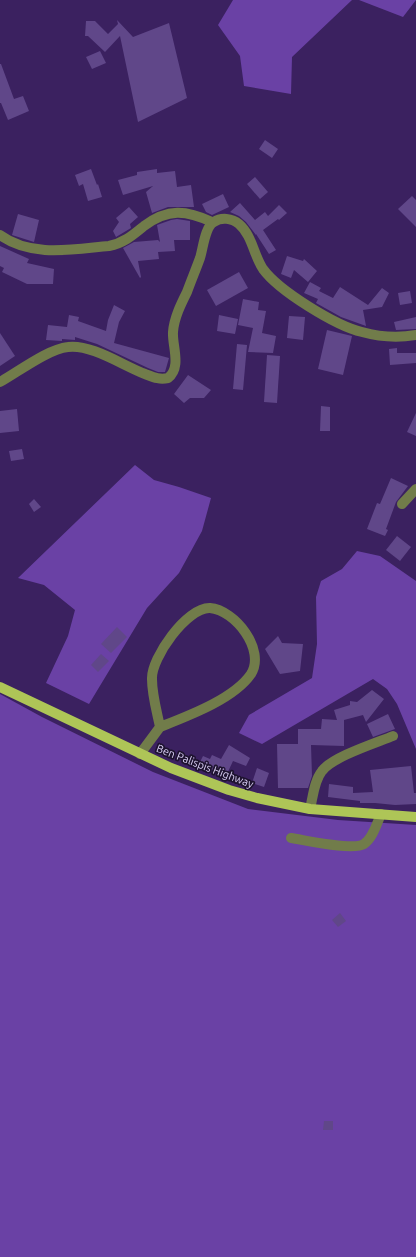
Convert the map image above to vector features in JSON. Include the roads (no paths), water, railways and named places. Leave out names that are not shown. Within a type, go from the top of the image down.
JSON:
[{"type":"main road","name":"Ben Palispis Highway","points":[[0,687],[171,768],[229,790],[256,798],[310,809],[416,817]]},
{"type":"street","points":[[0,236],[32,249],[60,250],[118,244],[125,241],[152,220],[167,213],[179,212],[192,214],[212,222]]},
{"type":"street","points":[[0,382],[52,352],[66,347],[79,346],[135,370],[158,378],[168,378],[174,370],[176,364],[173,340],[174,322],[195,272],[207,231],[212,222],[219,219],[234,220],[240,225],[246,233],[263,269],[275,282],[297,300],[342,325],[361,332],[386,337],[416,335]]},
{"type":"street","points":[[402,504],[416,490]]},
{"type":"street","points":[[140,754],[160,727],[195,713],[222,699],[242,684],[251,673],[255,665],[255,655],[252,645],[243,629],[232,617],[220,611],[209,608],[199,611],[190,617],[166,644],[153,669],[152,679],[160,727]]},
{"type":"street","points":[[310,809],[317,779],[322,770],[346,755],[393,736]]},
{"type":"street","points":[[291,838],[351,847],[364,844],[370,837],[381,814]]}]
